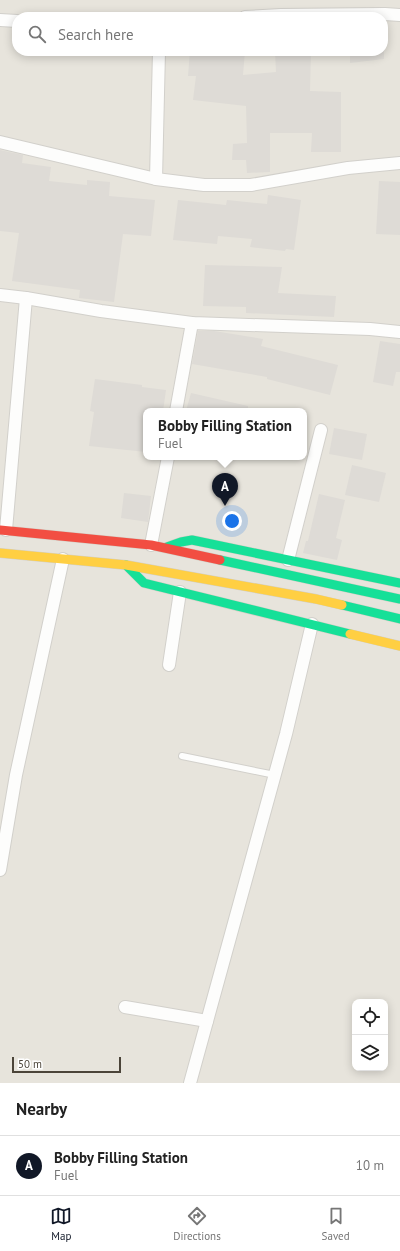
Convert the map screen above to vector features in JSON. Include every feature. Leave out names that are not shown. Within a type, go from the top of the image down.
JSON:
[{"type":"main road","points":[[3,530],[165,547],[400,599]]},
{"type":"main road","points":[[165,547],[192,540],[400,583]]},
{"type":"main road","points":[[0,553],[126,565],[316,599],[400,619]]},
{"type":"main road","points":[[126,565],[144,583],[400,646]]},
{"type":"street","points":[[388,15],[400,15]]},
{"type":"street","points":[[0,20],[12,21]]},
{"type":"street","points":[[156,179],[159,56]]},
{"type":"street","points":[[1,141],[156,179],[204,185],[251,185],[348,168],[400,163]]},
{"type":"street","points":[[0,295],[101,311],[192,323],[370,329],[400,332]]},
{"type":"street","points":[[3,530],[26,298]]},
{"type":"street","points":[[177,408],[192,323]]},
{"type":"street","points":[[288,560],[321,430]]},
{"type":"street","points":[[152,545],[167,460]]},
{"type":"street","points":[[0,870],[16,775],[63,558]]},
{"type":"street","points":[[169,665],[180,592]]},
{"type":"street","points":[[190,1083],[286,734],[312,624]]},
{"type":"street","points":[[125,1007],[207,1022]]},
{"type":"lane","points":[[182,756],[274,775]]},
{"type":"shaded area","points":[[0,0],[400,0],[400,1083],[0,1083]]},
{"type":"building","points":[[190,56],[245,56],[243,75],[276,72],[275,56],[311,56],[310,91],[341,92],[341,152],[311,152],[312,133],[270,133],[270,172],[247,173],[246,160],[232,160],[233,144],[247,143],[246,106],[193,100],[196,76],[188,76]]},
{"type":"building","points":[[350,56],[384,56],[384,59],[350,63]]},
{"type":"building","points":[[0,150],[23,155],[22,163],[51,167],[49,181],[87,185],[87,180],[110,182],[109,196],[155,200],[151,236],[123,234],[114,302],[79,298],[80,290],[12,281],[19,233],[0,231]]},
{"type":"building","points":[[379,181],[400,182],[400,235],[376,234]]},
{"type":"building","points":[[268,195],[301,200],[294,250],[286,249],[285,251],[250,247],[252,239],[218,236],[217,244],[173,240],[178,200],[226,205],[227,200],[267,204]]},
{"type":"building","points":[[205,265],[282,267],[278,293],[336,296],[334,317],[246,313],[246,307],[203,306]]},
{"type":"building","points":[[198,331],[214,331],[263,339],[261,346],[338,365],[330,395],[267,379],[267,377],[192,364]]},
{"type":"building","points":[[380,341],[400,344],[400,372],[396,372],[393,386],[373,382]]},
{"type":"building","points":[[95,379],[142,385],[142,387],[166,390],[163,408],[143,408],[143,452],[89,446],[94,412],[90,411]]},
{"type":"building","points":[[191,393],[248,406],[248,408],[187,408]]},
{"type":"building","points":[[334,428],[367,434],[362,460],[329,454]]},
{"type":"building","points":[[352,465],[386,473],[379,502],[345,495]]},
{"type":"building","points":[[124,493],[151,496],[148,522],[121,518]]},
{"type":"building","points":[[319,494],[345,500],[336,538],[342,540],[337,560],[303,553],[306,541],[308,541]]},
{"type":"traffic: fast","points":[[167,547],[192,540],[400,583]]},
{"type":"traffic: fast","points":[[220,560],[400,599]]},
{"type":"traffic: fast","points":[[126,565],[144,583],[350,634]]},
{"type":"traffic: fast","points":[[342,605],[400,619]]},
{"type":"traffic: slow","points":[[0,553],[126,565],[342,605]]},
{"type":"traffic: slow","points":[[350,634],[400,646]]},
{"type":"traffic: jam","points":[[0,530],[151,545],[220,560]]},
{"type":"place","name":"Bobby Filling Station","points":[[225,506]]}]
